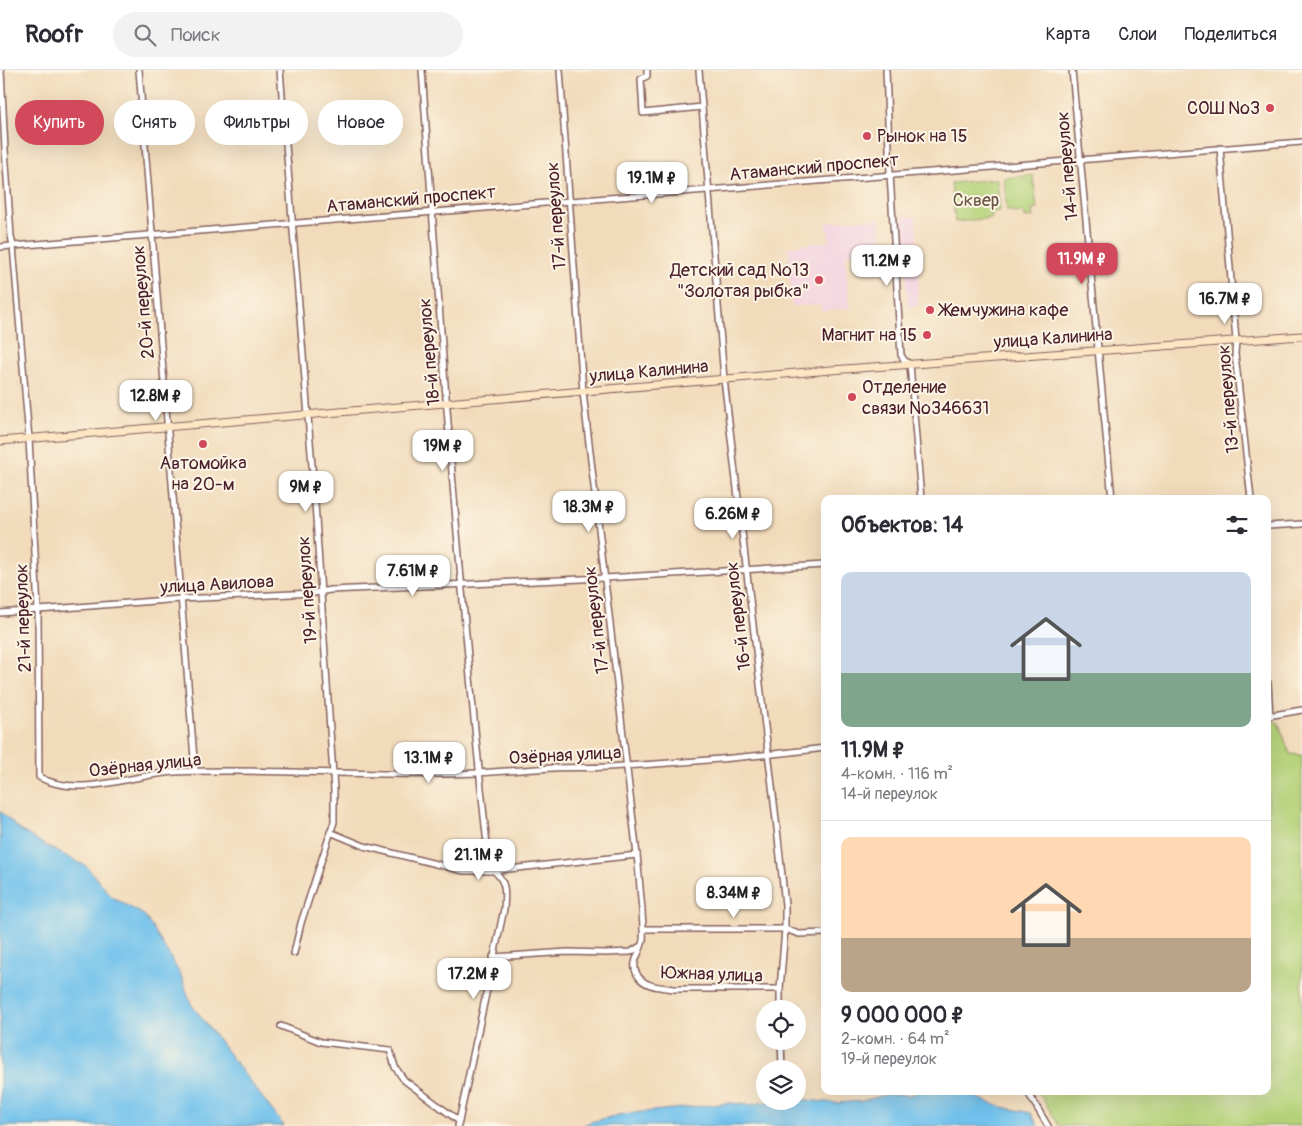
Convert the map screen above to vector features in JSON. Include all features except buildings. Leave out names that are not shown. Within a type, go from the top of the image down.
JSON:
[{"type":"main road","name":"улица Калинина","points":[[0,441],[910,364],[1302,336]]},
{"type":"street","name":"21-й переулок","points":[[1,70],[5,158],[29,439],[38,610],[40,777]]},
{"type":"street","name":"20-й переулок","points":[[138,70],[195,771]]},
{"type":"street","name":"19-й переулок","points":[[280,70],[321,591],[333,772],[334,822],[301,922],[294,953]]},
{"type":"street","name":"18-й переулок","points":[[281,1026],[321,1042],[390,1050],[395,1067],[404,1080],[458,1124],[504,909],[505,894],[502,878],[492,871],[479,773],[461,585],[422,70]]},
{"type":"street","name":"17-й переулок","points":[[560,70],[583,392],[637,856],[643,942],[637,953],[634,966],[637,976],[644,983]]},
{"type":"street","points":[[647,70],[647,76],[641,79],[643,113],[702,107]]},
{"type":"street","name":"16-й переулок","points":[[699,70],[724,379],[785,905],[780,1000]]},
{"type":"street","points":[[886,70],[901,355],[910,364],[921,495]]},
{"type":"street","name":"14-й переулок","points":[[1072,70],[1112,495]]},
{"type":"street","name":"Атаманский проспект","points":[[0,247],[1302,142]]},
{"type":"street","name":"13-й переулок","points":[[1220,148],[1236,340],[1235,354],[1251,495]]},
{"type":"street","points":[[1271,526],[1302,524]]},
{"type":"street","name":"улица Авилова","points":[[0,613],[180,599],[821,565]]},
{"type":"street","points":[[1271,716],[1302,710]]},
{"type":"street","name":"Озёрная улица","points":[[40,777],[51,784],[85,785],[104,784],[152,774],[195,771],[404,774],[479,773],[626,766],[768,755],[821,748]]},
{"type":"street","points":[[330,832],[364,846],[464,871],[492,871],[637,856]]},
{"type":"street","points":[[643,930],[785,929],[799,934],[821,933]]},
{"type":"street","points":[[493,957],[567,952],[630,952],[638,949],[643,942]]},
{"type":"street","name":"Южная улица","points":[[644,983],[656,987],[673,988],[780,989]]},
{"type":"street","points":[[1029,1095],[1048,1126]]},
{"type":"shaded area","points":[[903,217],[916,217],[918,306],[908,307]]},
{"type":"shaded area","name":"Детский сад №13 \"Золотая рыбка\"","points":[[880,219],[882,252],[845,254],[850,308],[821,311],[821,305],[792,306],[788,247],[830,241],[827,222]]},
{"type":"green space","points":[[1033,175],[1037,209],[1032,210],[1033,217],[1025,218],[1024,212],[1013,213],[1013,211],[1007,211],[1004,178]]},
{"type":"green space","name":"Сквер","points":[[997,179],[1000,211],[991,212],[992,218],[955,222],[951,183]]},
{"type":"green space","points":[[1278,722],[1290,754],[1302,755],[1302,1126],[1059,1126],[1040,1095],[1271,1095],[1271,723]]},
{"type":"water","points":[[0,811],[20,830],[48,847],[86,866],[112,897],[144,915],[182,978],[191,1004],[284,1126],[0,1126]]},
{"type":"water","points":[[885,1095],[970,1095],[998,1106],[1031,1113],[1038,1126],[582,1126],[590,1122],[623,1114],[731,1103],[756,1104],[756,1110],[806,1110],[806,1100],[836,1103],[862,1101]]},
{"type":"place","name":"СОШ №3","points":[[1270,108]]},
{"type":"place","name":"Рынок на 15","points":[[867,136]]},
{"type":"place","name":"Детский сад №13 \"Золотая рыбка\"","points":[[819,280]]},
{"type":"place","name":"Жемчужина кафе","points":[[930,310]]},
{"type":"place","name":"Магнит на 15","points":[[927,335]]},
{"type":"place","name":"Отделение связи №346631","points":[[852,397]]},
{"type":"place","name":"Автомойка на 20-м","points":[[203,444]]}]
